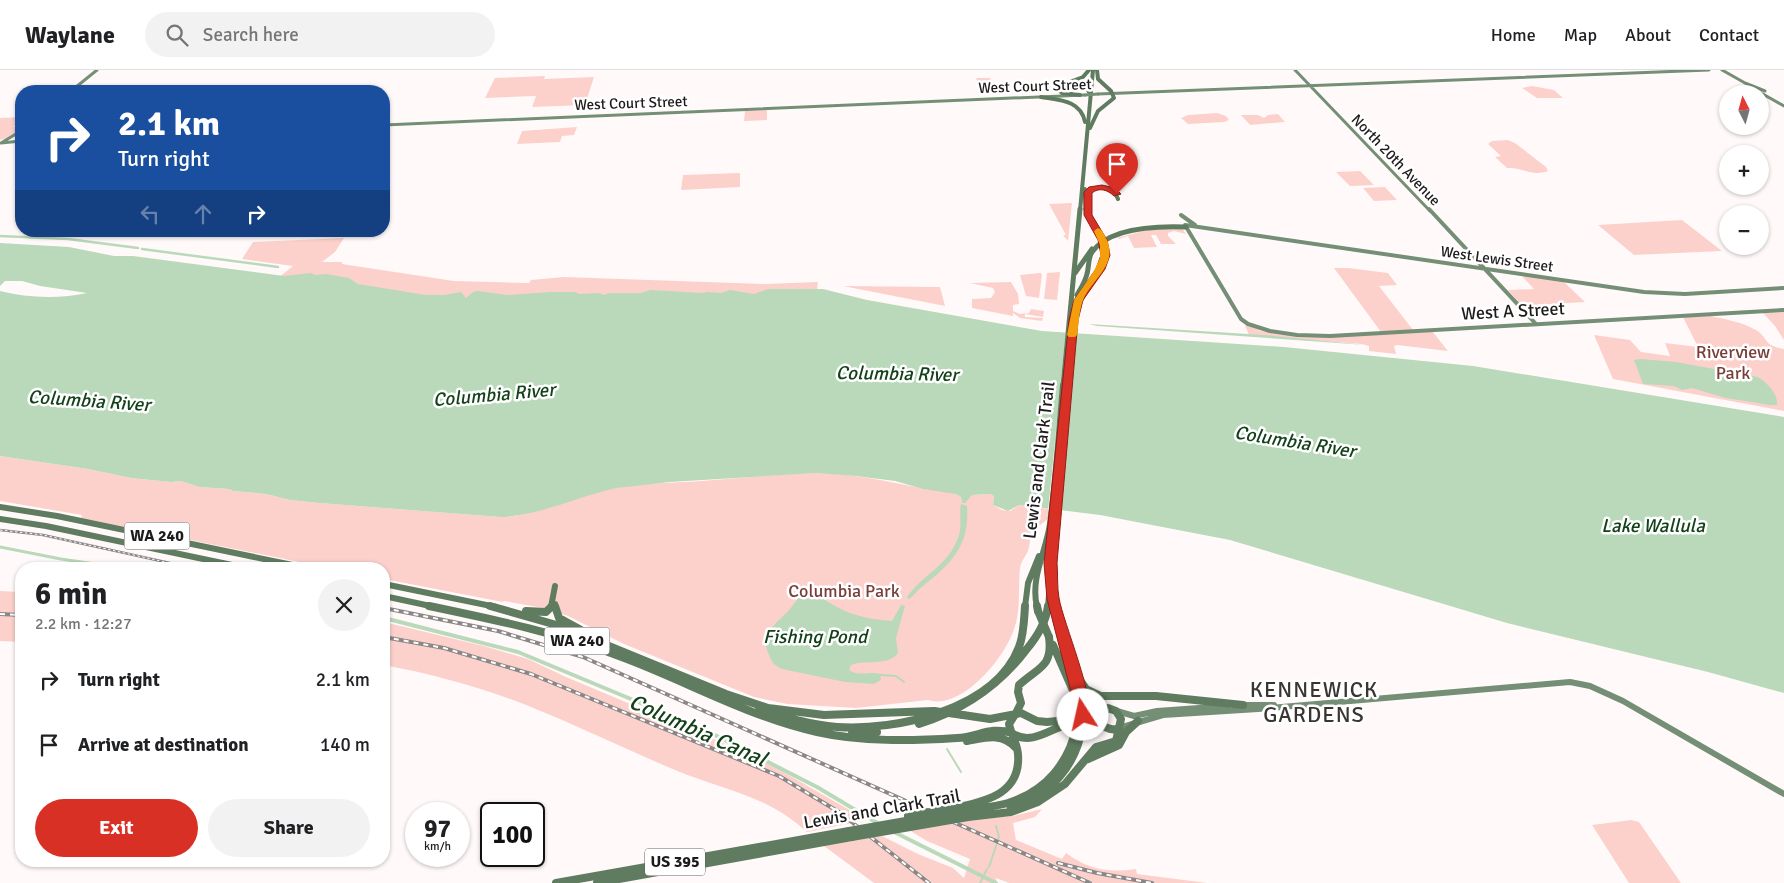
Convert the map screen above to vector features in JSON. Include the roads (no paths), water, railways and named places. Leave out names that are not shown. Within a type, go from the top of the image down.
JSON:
[{"type":"highway","points":[[1057,96],[1054,89],[1055,86],[1082,78],[1089,70]]},
{"type":"highway","points":[[1088,127],[1098,111],[1114,100],[1113,94],[1099,81],[1095,70]]},
{"type":"highway","name":"Lewis and Clark Trail","points":[[1072,319],[1077,304],[1102,265],[1105,248],[1101,236],[1088,215],[1085,192],[1088,95],[1095,70]]},
{"type":"highway","name":"Lewis and Clark Trail","points":[[556,883],[824,839],[963,811],[1016,806],[1034,798],[1050,787],[1070,764],[1080,743],[1081,697],[1054,605],[1050,577],[1052,521],[1072,319],[1073,282],[1095,70]]},
{"type":"highway","points":[[1080,95],[1062,94],[1056,88],[1062,85],[1078,85],[1087,88],[1088,95]]},
{"type":"highway","points":[[1041,97],[1057,98],[1071,103],[1083,113],[1088,127]]},
{"type":"highway","points":[[1088,215],[1088,192],[1092,189],[1102,187],[1112,190],[1116,193],[1118,199]]},
{"type":"highway","points":[[1073,282],[1077,268],[1087,254],[1112,236],[1144,227],[1186,226]]},
{"type":"highway","points":[[1077,304],[1077,298],[1087,274],[1091,255],[1099,246],[1131,232],[1162,227],[1186,226]]},
{"type":"highway","name":"WA 240","points":[[0,507],[57,516],[278,562]]},
{"type":"highway","name":"WA 240","points":[[0,519],[46,526],[218,562]]},
{"type":"highway","points":[[726,694],[758,709],[796,721],[826,727],[854,729],[885,727],[916,721],[965,701],[986,687],[1003,672],[1018,650],[1023,633],[1028,584],[1052,521]]},
{"type":"highway","name":"Lewis and Clark Trail","points":[[1052,521],[1034,583],[1034,596],[1038,612],[1072,688],[1080,715]]},
{"type":"highway","points":[[760,715],[811,729],[861,733],[912,726],[959,709],[996,685],[1016,665],[1037,637],[1048,614],[1050,577]]},
{"type":"highway","name":"WA 240","points":[[390,585],[496,607],[528,616],[626,652],[726,694],[768,708],[810,715],[836,716],[934,711],[990,719],[1016,713],[1025,714],[1042,722],[1088,718],[1104,708],[1116,711]]},
{"type":"highway","points":[[413,590],[461,597],[541,615],[547,614],[552,609],[557,586],[555,607],[560,618],[626,652]]},
{"type":"highway","name":"WA 240","points":[[390,597],[513,624],[575,641],[646,666],[760,715],[829,734],[858,738],[964,738],[996,728],[1027,739],[1064,725],[1080,722],[1094,722],[1110,730],[1119,728]]},
{"type":"highway","points":[[963,811],[989,800],[1004,791],[1012,782],[1016,772],[1017,750],[1009,724],[1021,703],[1018,692],[1019,685],[1044,667],[1050,658],[1050,637]]},
{"type":"highway","points":[[1068,652],[1082,685],[1098,695],[1156,696],[1243,705]]},
{"type":"highway","points":[[850,834],[880,822],[963,811],[1011,812],[1038,802],[1060,788],[1096,747],[1116,741],[1120,719],[1116,711]]},
{"type":"highway","points":[[1085,761],[1119,745],[1126,732],[1138,721]]},
{"type":"highway","points":[[908,738],[963,741],[999,736],[1009,740],[1017,750]]},
{"type":"highway","name":"Lewis and Clark Trail","points":[[597,883],[805,842]]},
{"type":"main road","points":[[78,85],[97,70]]},
{"type":"main road","name":"North 20th Avenue","points":[[1295,70],[1406,184],[1536,324]]},
{"type":"main road","name":"West Court Street","points":[[390,125],[1308,85],[1708,70]]},
{"type":"main road","points":[[1722,70],[1750,85]]},
{"type":"main road","points":[[1769,96],[1784,105]]},
{"type":"main road","points":[[1181,215],[1189,222],[1200,226]]},
{"type":"main road","name":"West Lewis Street","points":[[1186,226],[1207,228]]},
{"type":"main road","name":"West Lewis Street","points":[[1186,226],[1662,293],[1694,294],[1784,288]]},
{"type":"main road","name":"West A Street","points":[[1186,226],[1241,318],[1246,323],[1260,329],[1326,336],[1784,310]]},
{"type":"main road","points":[[1116,711],[1134,716],[1157,712],[1243,705],[1277,706],[1549,682],[1577,683],[1600,690],[1623,701],[1784,794]]},
{"type":"main road","points":[[1119,728],[1163,715],[1258,710],[1277,706]]},
{"type":"water","name":"Lake Wallula","points":[[0,243],[69,247],[114,256],[133,256],[284,276],[311,273],[315,275],[326,274],[349,278],[358,284],[426,295],[444,295],[461,292],[466,298],[473,292],[478,291],[507,295],[575,292],[579,294],[599,293],[604,295],[609,293],[641,293],[650,290],[721,293],[730,290],[754,294],[768,289],[823,289],[867,300],[1042,331],[1284,347],[1473,366],[1784,417],[1784,693],[1708,672],[1507,623],[1230,540],[1100,515],[1019,505],[1008,511],[993,505],[994,496],[991,494],[972,495],[965,503],[962,503],[961,497],[956,494],[923,489],[895,481],[816,473],[670,482],[617,488],[530,513],[500,517],[290,500],[266,494],[199,487],[181,481],[171,482],[131,478],[88,469],[0,456],[0,291],[44,297],[87,293],[40,286],[22,281],[5,281],[0,286]]},
{"type":"water","points":[[1089,324],[1264,335],[1366,345],[1097,326]]},
{"type":"water","points":[[1634,360],[1676,362],[1758,377],[1774,392],[1777,405],[1726,398],[1692,388],[1682,390],[1674,386],[1643,384]]},
{"type":"water","points":[[961,504],[967,506],[967,520],[962,542],[957,552],[943,569],[909,599],[907,597],[943,562],[955,546],[960,531]]},
{"type":"water","name":"Fishing Pond","points":[[808,592],[838,608],[880,620],[892,621],[901,605],[905,606],[896,638],[898,653],[888,660],[851,665],[849,670],[860,674],[880,674],[881,680],[874,684],[845,682],[782,669],[774,664],[766,648],[766,641],[770,630],[802,595]]},
{"type":"waterway","points":[[0,236],[15,237]]},
{"type":"waterway","points":[[23,237],[68,239],[138,248]]},
{"type":"waterway","points":[[142,249],[278,267]]},
{"type":"waterway","name":"Columbia Canal","points":[[0,547],[81,562]]},
{"type":"waterway","name":"Columbia Canal","points":[[390,620],[518,652],[703,729],[817,787],[879,824]]},
{"type":"waterway","points":[[880,675],[896,676],[904,682]]},
{"type":"waterway","points":[[947,749],[961,772]]},
{"type":"waterway","points":[[989,867],[999,837],[996,826]]},
{"type":"waterway","name":"Columbia Canal","points":[[894,832],[996,883]]},
{"type":"waterway","name":"Columbia Canal","points":[[980,883],[987,869]]},
{"type":"railway","points":[[0,530],[43,535],[165,562]]},
{"type":"railway","points":[[390,609],[498,631],[583,657],[1090,883]]},
{"type":"railway","points":[[0,614],[15,615]]},
{"type":"railway","points":[[390,638],[444,648],[531,674],[779,776],[839,812],[929,883]]},
{"type":"railway","points":[[1058,863],[1097,873],[1152,883]]},
{"type":"district","name":"KENNEWICK GARDENS","points":[[1314,702]]},
{"type":"park label","name":"Riverview Park","points":[[1733,362]]},
{"type":"park label","name":"Columbia Park","points":[[844,591]]},
{"type":"water label","name":"Columbia River","points":[[897,374]]},
{"type":"water label","name":"Columbia River","points":[[494,395]]},
{"type":"water label","name":"Columbia River","points":[[89,401]]},
{"type":"water label","name":"Columbia River","points":[[1295,442]]}]
